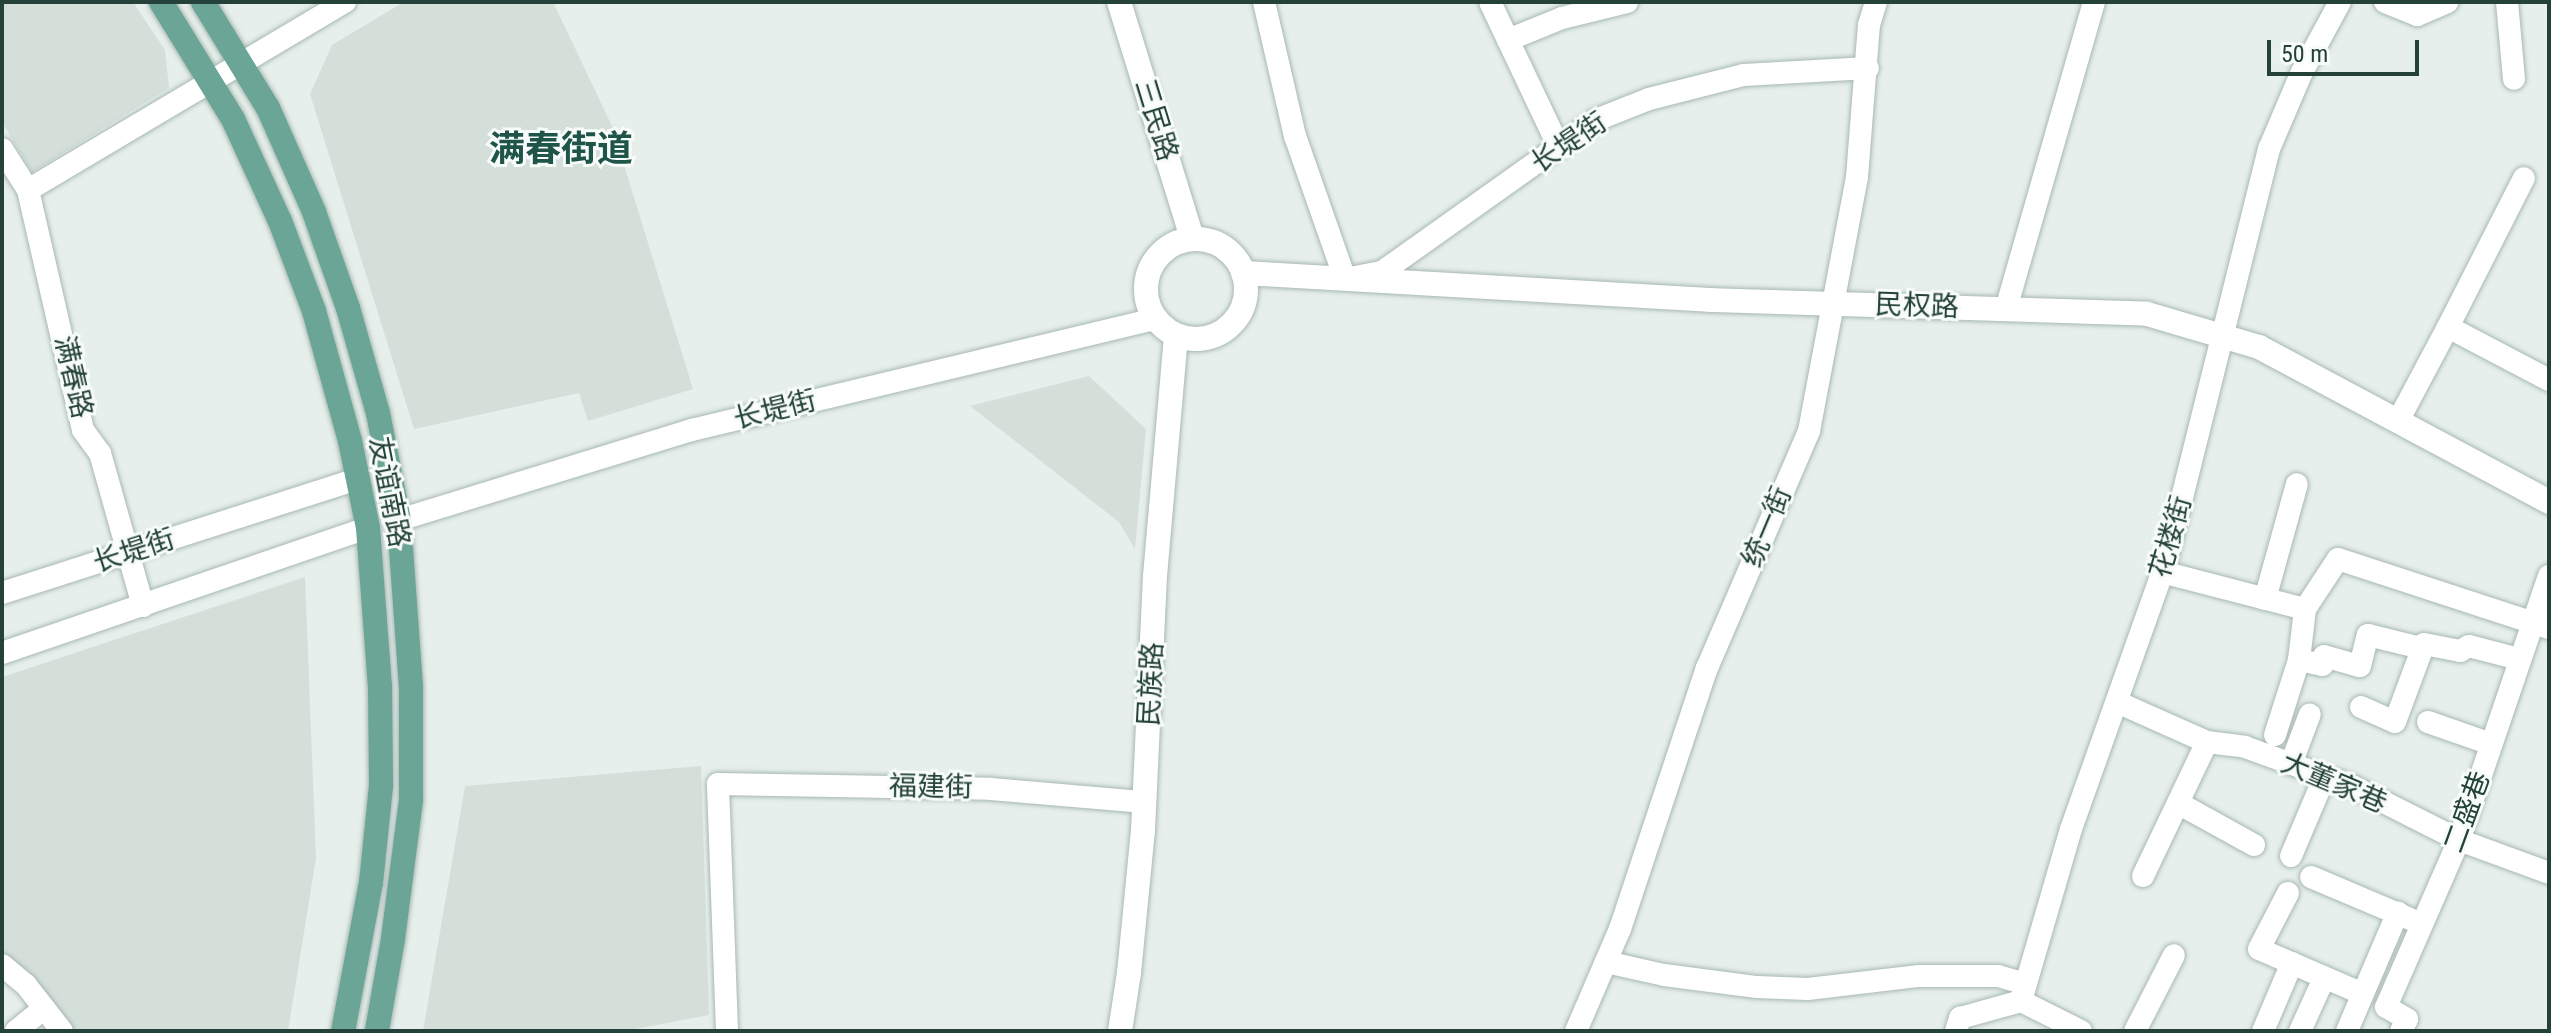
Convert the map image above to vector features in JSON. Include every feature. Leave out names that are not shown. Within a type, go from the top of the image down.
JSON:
[{"type":"main road","name":"友谊南路","points":[[161,2],[211,78],[280,221],[314,311],[368,528],[380,686],[381,786],[371,882],[343,1031]]},
{"type":"main road","name":"友谊南路","points":[[203,2],[268,108],[314,212],[343,294],[378,413],[399,520],[411,688],[411,800],[393,939],[377,1031]]},
{"type":"street","points":[[28,190],[211,78],[345,2]]},
{"type":"street","name":"三民路","points":[[1119,2],[1192,238]]},
{"type":"street","points":[[1264,2],[1295,136],[1345,279]]},
{"type":"street","points":[[1490,2],[1559,147]]},
{"type":"street","points":[[1508,40],[1562,18],[1627,2]]},
{"type":"street","name":"统一街","points":[[1576,1031],[1606,962],[1707,668],[1809,431],[1857,177],[1869,25],[1876,2]]},
{"type":"street","points":[[2006,309],[2094,2]]},
{"type":"street","name":"花楼街","points":[[2024,992],[2071,829],[2162,572],[2224,337],[2269,149],[2301,74],[2340,2]]},
{"type":"street","points":[[2385,2],[2417,15],[2447,2]]},
{"type":"street","points":[[2507,2],[2514,79]]},
{"type":"street","name":"长堤街","points":[[1345,279],[1382,272],[1596,120],[1649,99],[1744,75],[1868,68]]},
{"type":"street","name":"满春路","points":[[2,149],[28,190],[83,430],[100,453],[143,606]]},
{"type":"street","points":[[2398,421],[2524,178]]},
{"type":"street","points":[[1192,238],[1221,244],[1238,260],[1243,273],[1247,285],[1245,303],[1236,319],[1215,336],[1198,339],[1176,336],[1156,319],[1147,303],[1149,269],[1166,248],[1192,238]]},
{"type":"street","name":"民权路","points":[[1243,273],[1831,304],[2147,314],[2259,347],[2549,502]]},
{"type":"street","name":"长堤街","points":[[399,520],[692,430],[1156,319]]},
{"type":"street","points":[[2448,327],[2549,380]]},
{"type":"street","name":"民族路","points":[[1120,1031],[1129,973],[1144,802],[1155,576],[1176,336]]},
{"type":"street","name":"长堤街","points":[[2,593],[358,479]]},
{"type":"street","points":[[2265,599],[2297,484]]},
{"type":"street","points":[[2,653],[368,528]]},
{"type":"street","points":[[2275,735],[2299,660],[2305,609],[2338,559],[2540,625]]},
{"type":"street","points":[[2162,572],[2305,609]]},
{"type":"street","name":"二盛巷","points":[[2401,1031],[2407,1019],[2386,1007],[2459,840],[2519,659],[2540,625],[2549,576]]},
{"type":"street","points":[[2299,660],[2322,665],[2324,656],[2360,666],[2368,635],[2421,648]]},
{"type":"street","points":[[2361,707],[2395,722],[2424,644],[2460,651],[2469,646],[2519,659]]},
{"type":"street","name":"大董家巷","points":[[2117,702],[2207,742],[2245,747],[2325,776],[2459,840],[2549,873]]},
{"type":"street","points":[[2283,709],[2309,716],[2291,764]]},
{"type":"street","points":[[2428,722],[2491,744]]},
{"type":"street","points":[[2143,876],[2207,742]]},
{"type":"street","points":[[2291,856],[2325,776]]},
{"type":"street","name":"福建街","points":[[727,1031],[718,784],[991,789],[1144,802]]},
{"type":"street","points":[[2178,803],[2254,845]]},
{"type":"street","points":[[2311,877],[2398,912],[2421,926]]},
{"type":"street","points":[[2288,893],[2259,949],[2363,994]]},
{"type":"street","points":[[2347,1031],[2398,912]]},
{"type":"street","points":[[2135,1031],[2174,955]]},
{"type":"street","points":[[1606,962],[1732,985],[1808,989],[1919,976],[1998,976],[2081,1031]]},
{"type":"street","points":[[2263,1031],[2292,963]]},
{"type":"street","points":[[2,965],[26,985],[62,1031]]},
{"type":"street","points":[[2300,1031],[2324,978]]},
{"type":"street","points":[[1956,1031],[1960,1018],[2024,992]]},
{"type":"street","points":[[16,1031],[44,1008]]},
{"type":"shaded area","points":[[2,2],[133,2],[165,50],[169,88],[32,172],[2,122]]},
{"type":"shaded area","points":[[404,2],[553,2],[612,126],[693,389],[588,421],[579,393],[414,429],[310,94],[332,45]]},
{"type":"shaded area","points":[[1089,376],[1146,429],[1135,549],[1119,522],[970,406]]},
{"type":"shaded area","points":[[305,577],[316,858],[288,1031],[72,1031],[30,973],[2,952],[2,677]]},
{"type":"shaded area","points":[[701,766],[709,1015],[625,1031],[423,1031],[465,786]]},
{"type":"district","name":"满春街道","points":[[561,150]]}]
